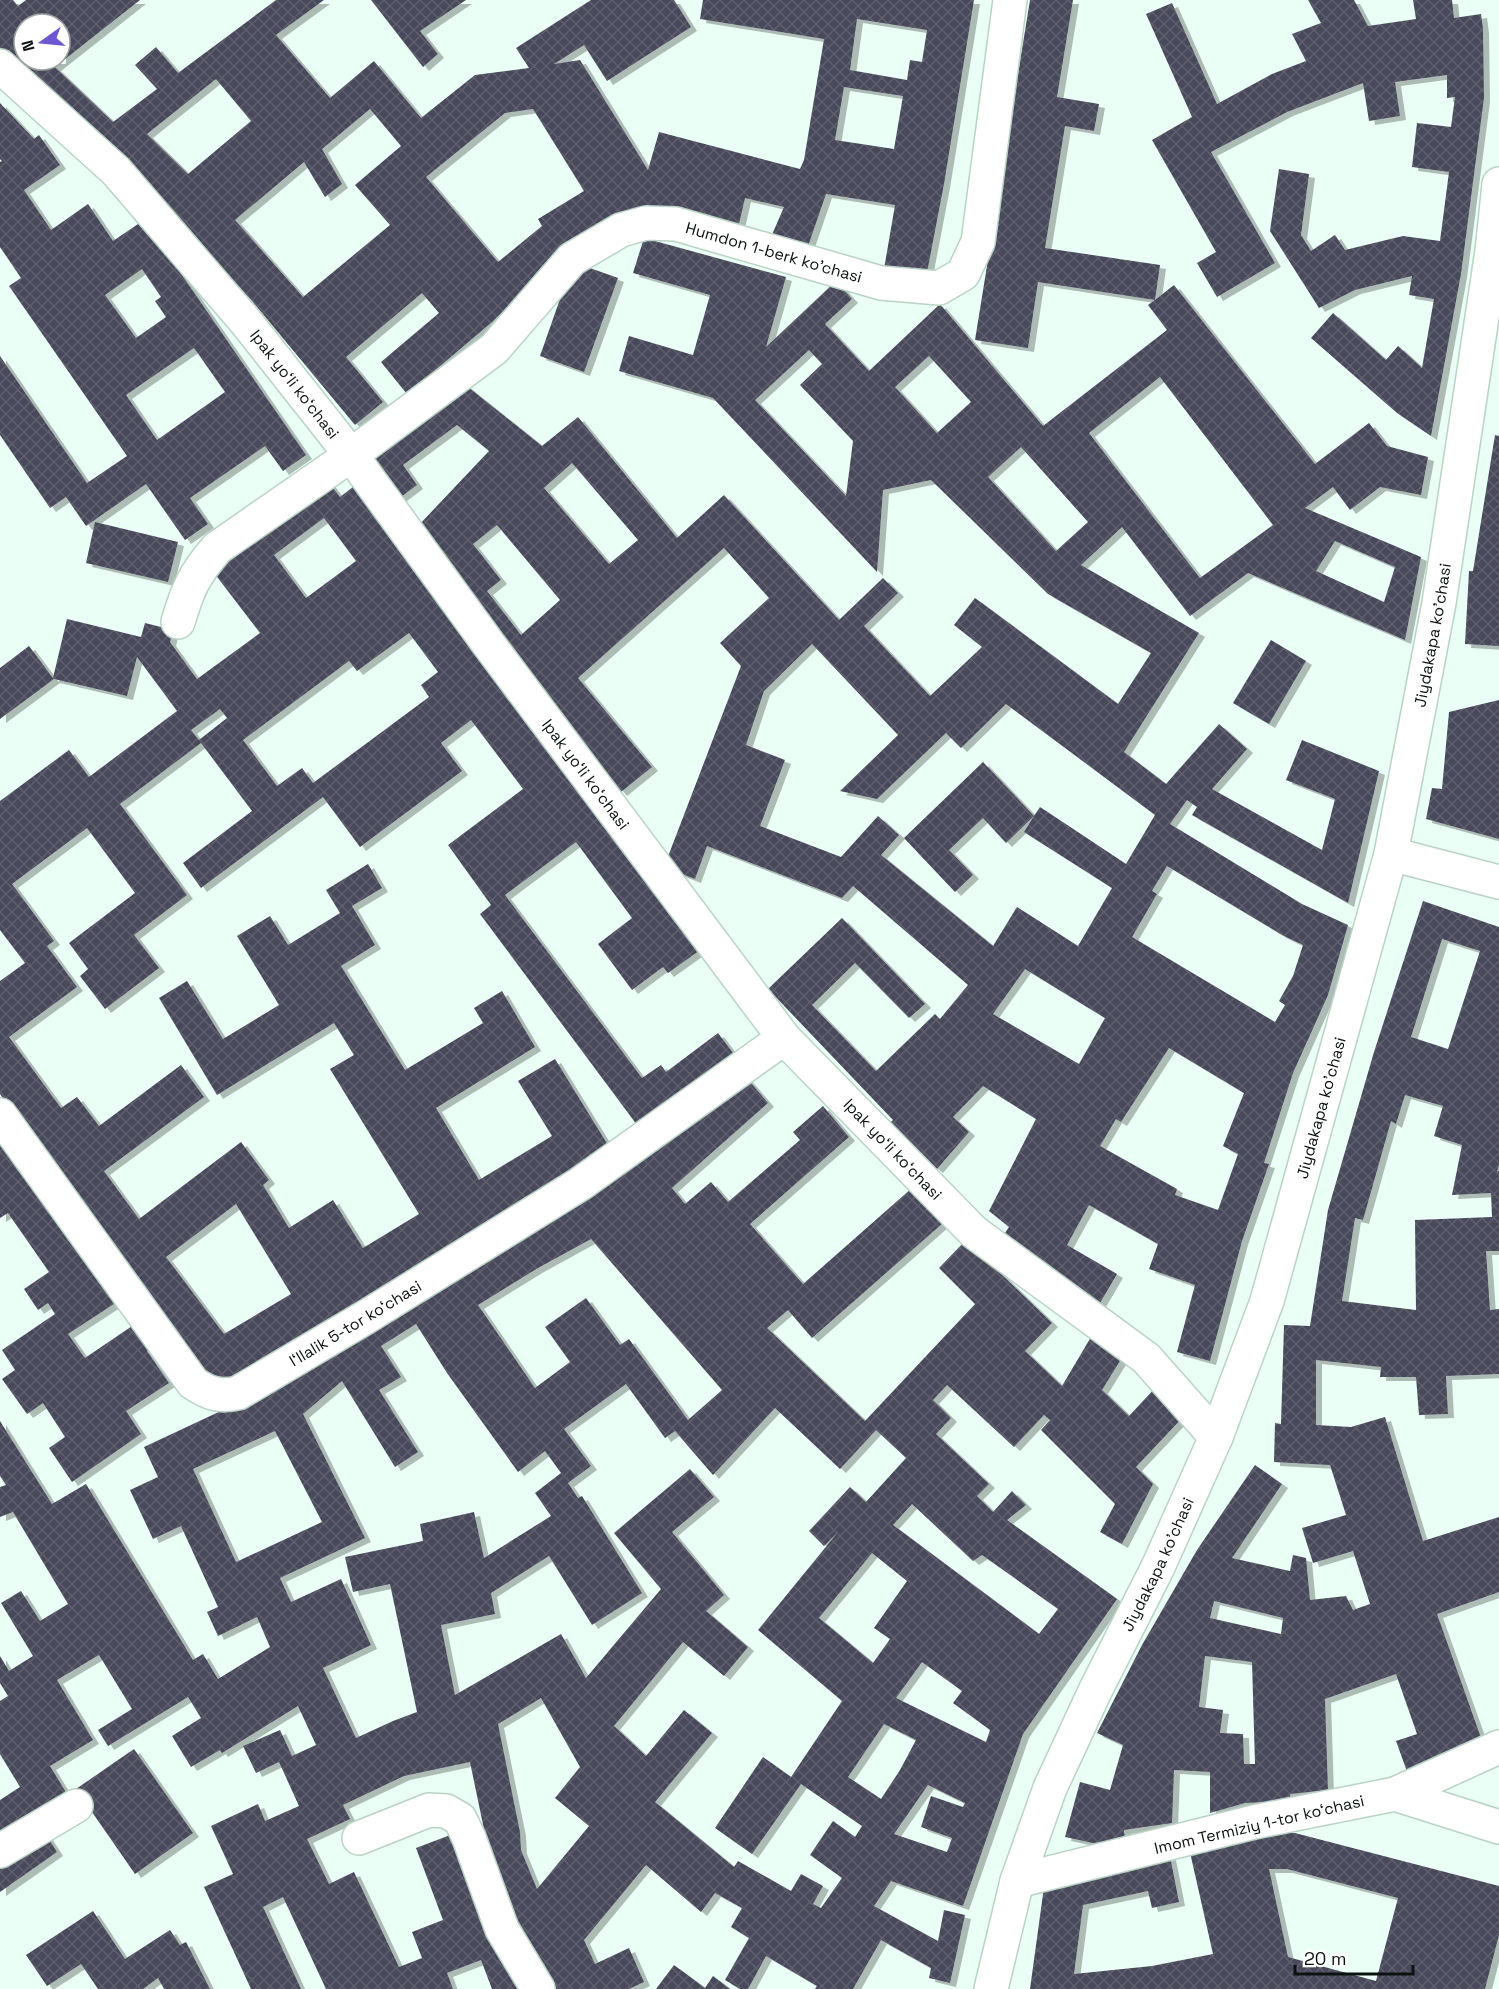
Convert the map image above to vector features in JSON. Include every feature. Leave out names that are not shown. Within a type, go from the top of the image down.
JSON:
[{"type":"street","name":"Humdon 1-berk koʼchasi","points":[[178,622],[188,590],[201,567],[217,548],[351,455],[494,349],[572,259],[613,235],[646,223],[676,224],[882,283],[939,288],[963,274],[978,242],[1010,0]]},
{"type":"street","name":"Ipak yoʻli koʻchasi","points":[[0,66],[116,171],[246,322],[351,455],[497,656],[784,1038],[974,1232],[1146,1358],[1216,1437]]},
{"type":"street","name":"Jiydakapa ko'chasi","points":[[991,1989],[1017,1881],[1050,1788],[1096,1689],[1158,1567],[1216,1437],[1267,1301],[1391,854],[1439,603],[1496,250],[1499,184]]},
{"type":"street","points":[[1391,854],[1499,882]]},
{"type":"street","name":"Iʻllalik 5-tor koʻchasi","points":[[0,1115],[194,1383],[205,1391],[225,1396],[238,1393],[366,1317],[580,1184],[784,1038]]},
{"type":"street","points":[[1395,1794],[1499,1747]]},
{"type":"street","name":"Imom Termiziy 1-tor koʻchasi","points":[[1017,1881],[1254,1822],[1395,1794],[1499,1827]]},
{"type":"street","points":[[0,1851],[76,1806]]},
{"type":"street","points":[[359,1838],[429,1810],[446,1810],[459,1819],[469,1838],[502,1929],[538,1989]]},
{"type":"building","points":[[0,0],[13,0],[18,6],[26,0],[140,0],[72,54],[72,12],[12,12],[12,67],[0,56]]},
{"type":"building","points":[[276,0],[324,0],[276,35],[330,98],[374,61],[421,118],[475,75],[529,68],[516,48],[591,0],[674,0],[691,27],[607,81],[584,45],[554,64],[580,60],[648,170],[659,132],[800,169],[804,160],[824,39],[700,19],[703,0],[974,0],[944,184],[925,283],[883,275],[895,205],[826,194],[806,252],[771,237],[784,207],[745,198],[739,224],[713,217],[637,207],[561,255],[492,322],[407,394],[381,362],[439,313],[422,293],[346,357],[383,402],[355,425],[252,301],[181,224],[17,72],[60,72],[113,122],[157,89],[135,65],[156,47],[178,73]],"holes":[[[857,19],[927,30],[922,62],[910,60],[907,80],[850,70]],[[216,79],[251,121],[188,174],[147,134]],[[844,87],[903,96],[894,149],[835,140]],[[370,109],[401,146],[355,185],[390,225],[303,297],[235,220],[304,162],[325,197],[342,184],[322,149]],[[533,109],[584,191],[538,219],[542,226],[498,262],[426,177],[505,113]]]},
{"type":"building","points":[[371,0],[466,0],[420,31],[438,54],[423,67]]},
{"type":"building","points":[[1030,0],[1073,0],[1057,97],[1099,104],[1094,131],[1065,126],[1045,248],[1160,265],[1155,300],[1038,282],[1028,348],[975,340]]},
{"type":"building","points":[[1308,0],[1354,0],[1368,26],[1416,19],[1413,0],[1452,0],[1454,18],[1481,14],[1484,98],[1461,274],[1431,436],[1397,413],[1311,338],[1333,313],[1386,360],[1398,346],[1422,368],[1434,299],[1409,295],[1412,276],[1355,290],[1319,308],[1270,231],[1279,169],[1309,174],[1301,235],[1311,251],[1335,235],[1345,250],[1403,236],[1440,241],[1449,172],[1412,167],[1417,123],[1451,127],[1455,97],[1447,98],[1447,75],[1395,82],[1400,116],[1369,121],[1363,83],[1287,112],[1211,152],[1275,263],[1217,297],[1197,263],[1216,252],[1152,140],[1192,117],[1146,14],[1172,3],[1217,104],[1272,74],[1306,61],[1292,34],[1321,23]]},
{"type":"building","points":[[0,103],[34,139],[39,135],[60,165],[24,190],[51,230],[88,204],[113,241],[144,220],[306,455],[283,471],[265,446],[190,498],[208,524],[185,540],[146,484],[86,526],[66,497],[50,508],[0,435],[0,356],[87,483],[127,456],[9,286],[21,278],[0,247],[0,162],[2,161],[0,159]],"holes":[[[142,269],[161,297],[155,301],[166,317],[136,338],[105,295]],[[194,348],[225,392],[157,440],[126,395]]]},
{"type":"building","points":[[644,238],[786,277],[766,347],[836,281],[852,299],[825,324],[869,371],[940,304],[1043,426],[1167,330],[1148,305],[1174,285],[1315,464],[1369,423],[1387,446],[1428,457],[1421,495],[1380,487],[1350,510],[1333,487],[1305,508],[1421,557],[1405,640],[1248,573],[1190,616],[1122,527],[1081,565],[1199,633],[1124,752],[1166,784],[1219,724],[1247,749],[1212,789],[1322,850],[1335,799],[1286,780],[1302,740],[1379,771],[1348,903],[1192,815],[1197,807],[1187,800],[1170,824],[1302,904],[1348,925],[1328,995],[1293,1073],[1264,1163],[1269,1164],[1242,1241],[1210,1361],[1177,1352],[1195,1285],[1149,1269],[1158,1244],[1089,1205],[1067,1245],[1117,1274],[1100,1303],[1001,1239],[1009,1227],[989,1211],[1036,1119],[983,1086],[953,1117],[969,1132],[937,1169],[885,1127],[893,1120],[768,989],[842,918],[925,1004],[909,1018],[855,963],[812,1005],[876,1071],[935,1014],[940,1019],[968,985],[853,886],[842,898],[707,846],[695,879],[664,867],[741,666],[720,643],[769,598],[724,548],[578,678],[652,767],[621,792],[429,553],[437,544],[418,526],[489,451],[457,425],[403,465],[417,485],[393,503],[357,455],[458,379],[542,446],[578,417],[677,538],[724,495],[839,620],[883,578],[898,593],[864,626],[930,696],[982,647],[954,625],[975,598],[1118,704],[1151,653],[1048,594],[931,480],[883,490],[877,572],[713,398],[619,371],[629,336],[693,355],[710,295],[633,273]],"holes":[[[809,350],[822,364],[800,385],[853,441],[846,496],[755,400]],[[929,356],[971,402],[937,433],[895,387]],[[1160,377],[1273,525],[1200,578],[1089,433]],[[1021,447],[1088,522],[1056,551],[988,477]],[[572,463],[638,540],[609,564],[544,488]],[[497,525],[560,600],[521,635],[487,591],[501,580],[473,544]],[[1335,541],[1395,567],[1384,602],[1316,571]],[[812,644],[898,735],[840,791],[877,799],[946,733],[961,748],[1006,704],[1155,815],[1126,864],[1040,807],[1024,832],[1112,888],[1078,946],[1017,907],[993,946],[881,855],[899,835],[878,816],[841,857],[760,826],[785,760],[746,745],[764,691]],[[1167,866],[1303,945],[1293,976],[1279,1001],[1285,1005],[1275,1022],[1132,937],[1157,894],[1152,891]],[[1025,969],[1105,1018],[1079,1064],[993,1014]],[[1169,1048],[1244,1093],[1223,1146],[1238,1154],[1218,1210],[1175,1195],[1177,1189],[1100,1146],[1116,1119],[1121,1122]]]},
{"type":"building","points":[[573,262],[618,278],[584,372],[540,356]]},
{"type":"building","points":[[1495,435],[1499,436],[1499,646],[1465,644],[1469,571],[1473,571]]},
{"type":"building","points":[[328,481],[340,497],[358,483],[703,948],[668,973],[663,967],[632,990],[598,944],[632,918],[576,842],[505,895],[642,1078],[661,1065],[666,1072],[718,1033],[739,1061],[643,1133],[480,914],[491,905],[448,845],[523,789],[471,720],[441,743],[462,771],[360,847],[323,797],[201,888],[183,863],[252,811],[201,743],[120,804],[187,895],[134,935],[159,968],[105,1009],[80,976],[88,969],[69,943],[135,893],[87,828],[12,884],[54,941],[47,946],[77,987],[9,1037],[61,1108],[77,1097],[99,1126],[181,1065],[204,1097],[104,1171],[139,1219],[241,1142],[269,1180],[263,1185],[289,1228],[333,1200],[363,1248],[419,1214],[330,1069],[354,1055],[334,1023],[217,1095],[159,998],[187,981],[223,1039],[279,1005],[237,936],[270,916],[288,945],[340,913],[326,890],[368,864],[382,888],[352,906],[375,945],[341,966],[405,1070],[483,1023],[474,1008],[502,991],[535,1047],[436,1108],[479,1180],[552,1136],[518,1081],[555,1059],[611,1150],[217,1391],[0,1094],[0,981],[25,963],[0,930],[0,801],[69,750],[89,777],[177,711],[137,657],[127,696],[54,679],[0,719],[0,668],[29,646],[53,678],[67,619],[141,637],[145,623],[173,630],[170,642],[197,679],[260,633],[211,569]],"holes":[[[324,518],[356,561],[306,598],[274,555]],[[409,633],[438,672],[421,685],[429,697],[313,783],[302,768],[277,786],[243,740],[349,661],[357,671]],[[220,709],[227,718],[199,740],[191,730]],[[236,1204],[291,1294],[224,1334],[166,1257]]]},
{"type":"building","points":[[95,522],[178,542],[168,582],[86,563]]},
{"type":"building","points":[[1271,640],[1306,661],[1269,724],[1233,703]]},
{"type":"building","points":[[1499,700],[1499,839],[1426,819],[1432,788],[1442,789],[1449,712]]},
{"type":"building","points":[[983,762],[1034,816],[1006,843],[983,818],[949,850],[973,875],[955,892],[904,838]]},
{"type":"building","points":[[1423,901],[1499,927],[1499,1165],[1497,1172],[1499,1171],[1499,1251],[1486,1251],[1490,1310],[1499,1309],[1499,1374],[1446,1376],[1448,1414],[1419,1415],[1416,1377],[1380,1377],[1381,1367],[1316,1360],[1316,1425],[1351,1427],[1385,1417],[1423,1541],[1499,1517],[1499,1592],[1437,1614],[1485,1749],[1409,1777],[1396,1741],[1417,1734],[1396,1674],[1325,1699],[1328,1790],[1290,1794],[1291,1801],[1245,1803],[1210,1813],[1210,1772],[1174,1770],[1172,1823],[1124,1830],[1125,1840],[1093,1843],[1065,1837],[1080,1782],[1110,1790],[1123,1745],[1097,1733],[1142,1645],[1197,1550],[1255,1465],[1282,1484],[1232,1558],[1290,1571],[1293,1555],[1306,1558],[1310,1600],[1346,1596],[1353,1610],[1370,1604],[1353,1551],[1313,1563],[1302,1528],[1346,1515],[1330,1465],[1274,1462],[1275,1423],[1281,1424],[1284,1325],[1310,1326],[1328,1210],[1374,1052]],"holes":[[[1442,939],[1480,951],[1448,1049],[1411,1037]],[[1405,1095],[1443,1106],[1434,1136],[1462,1145],[1452,1195],[1491,1193],[1492,1217],[1415,1220],[1416,1310],[1342,1301],[1355,1218],[1363,1220],[1391,1121],[1396,1124]],[[1214,1601],[1283,1618],[1281,1634],[1210,1618]],[[1205,1656],[1252,1662],[1255,1764],[1244,1764],[1243,1734],[1220,1733],[1223,1710],[1199,1707]]]},
{"type":"building","points":[[745,1076],[768,1103],[672,1188],[685,1204],[711,1182],[728,1202],[800,1140],[793,1132],[823,1106],[849,1137],[750,1224],[803,1284],[912,1188],[943,1223],[812,1338],[788,1310],[767,1328],[865,1421],[975,1304],[939,1268],[966,1240],[1052,1323],[1025,1351],[1062,1386],[1091,1337],[1123,1356],[1102,1390],[1129,1416],[1155,1388],[1184,1416],[1136,1467],[1153,1484],[1122,1544],[1100,1532],[1115,1504],[1041,1430],[1050,1420],[1044,1415],[1014,1447],[947,1385],[933,1400],[951,1418],[936,1434],[989,1484],[977,1496],[993,1512],[1012,1491],[1026,1505],[1007,1520],[1117,1599],[1023,1734],[963,1906],[891,1881],[874,1906],[938,1941],[944,1910],[965,1915],[950,1983],[929,1978],[931,1968],[881,1940],[853,1989],[815,1989],[817,1986],[766,1956],[748,1989],[740,1989],[725,1980],[749,1938],[731,1927],[742,1908],[715,1893],[701,1912],[646,1865],[584,1940],[595,1964],[629,1948],[644,1982],[629,1989],[549,1989],[516,1946],[486,1839],[470,1762],[404,1776],[343,1805],[350,1819],[307,1839],[329,1884],[354,1872],[399,1967],[422,1958],[412,1932],[443,1920],[416,1848],[453,1834],[525,1989],[492,1989],[481,1960],[447,1973],[453,1989],[326,1989],[283,1897],[263,1907],[301,1989],[251,1989],[204,1887],[233,1874],[211,1826],[258,1804],[265,1821],[299,1806],[279,1762],[256,1773],[243,1746],[280,1730],[292,1756],[316,1745],[298,1706],[222,1753],[220,1750],[191,1767],[172,1736],[201,1718],[188,1697],[108,1746],[98,1730],[132,1709],[99,1655],[57,1680],[93,1740],[50,1766],[70,1799],[0,1841],[0,1800],[20,1787],[0,1754],[0,1701],[8,1696],[0,1683],[0,1656],[9,1671],[33,1656],[1,1603],[21,1591],[40,1621],[68,1604],[13,1512],[0,1517],[0,1487],[6,1485],[0,1476],[0,1421],[52,1504],[86,1484],[193,1660],[203,1654],[218,1679],[270,1647],[257,1617],[218,1636],[207,1612],[218,1607],[181,1526],[153,1539],[130,1490],[158,1477],[144,1447],[257,1394]],"holes":[[[591,1239],[722,1390],[688,1420],[629,1339],[620,1345],[586,1298],[545,1327],[570,1362],[535,1388],[478,1305]],[[416,1324],[447,1373],[518,1472],[545,1451],[561,1473],[535,1493],[551,1516],[484,1558],[474,1512],[420,1524],[423,1541],[345,1557],[353,1592],[390,1584],[417,1712],[356,1738],[323,1668],[371,1645],[341,1579],[291,1602],[280,1578],[365,1538],[303,1414],[342,1381],[395,1467],[418,1452],[379,1390],[401,1377],[381,1346]],[[626,1384],[665,1438],[675,1431],[713,1475],[775,1408],[840,1469],[876,1430],[906,1458],[866,1502],[850,1487],[809,1531],[824,1546],[838,1532],[758,1630],[842,1701],[791,1777],[763,1757],[715,1828],[752,1854],[801,1784],[862,1826],[855,1837],[833,1821],[810,1855],[842,1878],[821,1908],[813,1904],[823,1886],[801,1874],[791,1891],[738,1861],[734,1867],[655,1802],[712,1733],[684,1710],[646,1756],[614,1726],[683,1642],[724,1676],[748,1647],[706,1611],[724,1595],[672,1532],[714,1497],[690,1469],[614,1533],[661,1589],[586,1678],[561,1634],[455,1695],[441,1625],[495,1614],[491,1593],[549,1556],[592,1625],[642,1593],[582,1496],[578,1498],[568,1483],[591,1466],[564,1429]],[[275,1431],[322,1522],[236,1562],[193,1469]],[[912,1504],[973,1561],[982,1555],[1058,1609],[1039,1634],[893,1525]],[[872,1553],[907,1581],[874,1628],[890,1639],[873,1663],[819,1618]],[[922,1662],[962,1691],[953,1703],[990,1730],[986,1742],[896,1698]],[[541,1698],[580,1767],[555,1798],[589,1826],[537,1889],[521,1850],[520,1832],[498,1724]],[[884,1724],[916,1740],[881,1799],[848,1777]],[[928,1785],[965,1803],[963,1807],[931,1796],[921,1827],[952,1838],[947,1852],[894,1834]]]},
{"type":"building","points":[[0,1130],[117,1302],[68,1334],[85,1358],[138,1322],[154,1346],[147,1351],[169,1383],[126,1411],[141,1434],[72,1482],[49,1448],[65,1437],[43,1403],[27,1414],[2,1379],[15,1370],[2,1350],[55,1314],[48,1303],[38,1310],[24,1289],[49,1272],[8,1213],[0,1218]]},
{"type":"building","points":[[134,1749],[193,1833],[135,1874],[76,1789]]},
{"type":"building","points":[[43,1830],[57,1852],[0,1892],[0,1860]]},
{"type":"building","points":[[1261,1832],[1295,1833],[1499,1886],[1499,1935],[1485,1989],[1030,1989],[1044,1887],[1170,1856],[1179,1902],[1152,1908],[1148,1891],[1083,1905],[1074,1974],[1152,1966],[1213,1954],[1189,1848]],"holes":[[[1269,1869],[1287,1869],[1398,1898],[1376,1981],[1288,1957]]]},
{"type":"building","points":[[93,1911],[125,1959],[170,1930],[180,1945],[186,1942],[210,1989],[164,1989],[158,1978],[143,1989],[98,1989],[81,1964],[47,1986],[26,1955]]},
{"type":"building","points":[[674,1965],[705,1988],[713,1976],[730,1989],[656,1989]]}]
